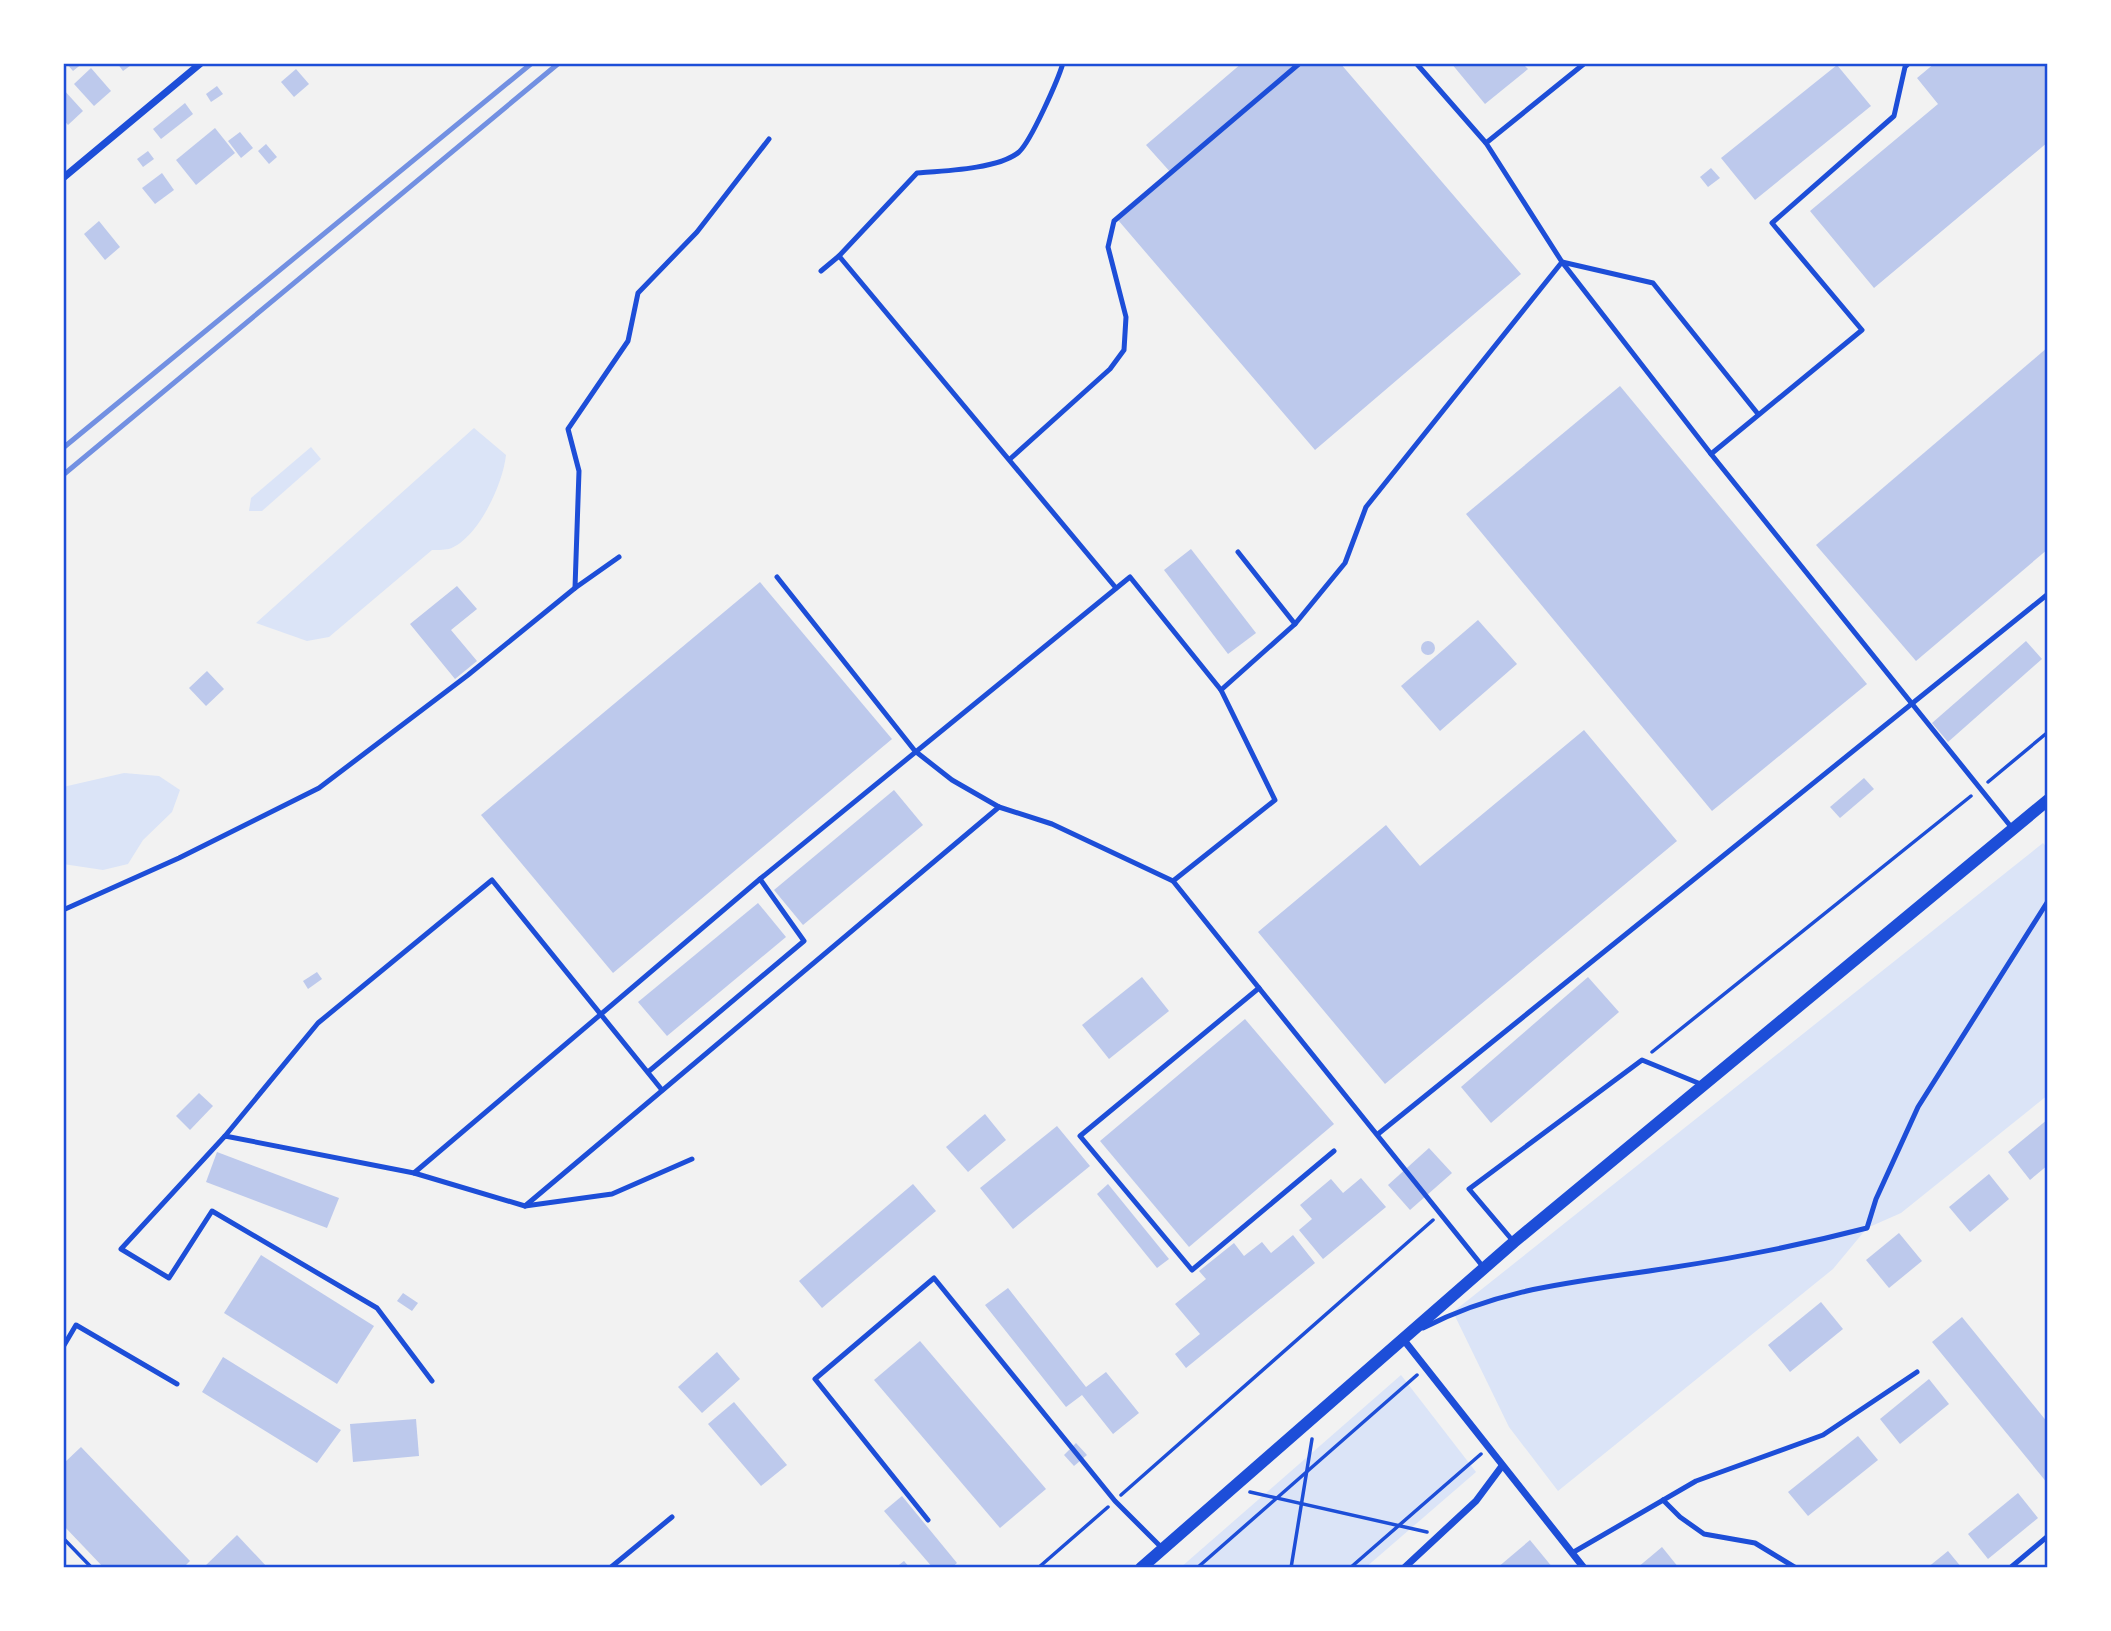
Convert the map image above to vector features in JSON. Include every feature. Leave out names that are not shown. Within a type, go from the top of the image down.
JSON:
[{"type":"street","points":[[63,178],[201,63]]},
{"type":"street","points":[[1142,1568],[1514,1242],[2013,829],[2046,805]]},
{"type":"street","points":[[1403,1339],[1584,1568]]},
{"type":"street","points":[[1404,1568],[1476,1501],[1502,1466]]},
{"type":"lane","points":[[821,271],[839,256],[918,173],[976,169],[1019,152],[1057,86],[1063,63]]},
{"type":"lane","points":[[1010,459],[1110,369],[1124,350],[1126,317],[1108,247],[1114,221],[1300,63]]},
{"type":"lane","points":[[1416,63],[1486,143],[1562,262],[1711,454],[2013,829]]},
{"type":"lane","points":[[1486,143],[1585,63]]},
{"type":"lane","points":[[1711,454],[1862,330],[1772,223],[1894,116],[1905,67],[1909,63]]},
{"type":"lane","points":[[575,588],[579,471],[568,429],[628,341],[638,293],[697,232],[769,139]]},
{"type":"lane","points":[[839,256],[1116,588]]},
{"type":"lane","points":[[1562,262],[1653,283],[1758,414]]},
{"type":"lane","points":[[1221,690],[1295,625],[1345,562],[1366,507],[1562,262]]},
{"type":"lane","points":[[1238,552],[1295,625]]},
{"type":"lane","points":[[63,910],[179,858],[319,788],[468,675],[575,588],[619,557]]},
{"type":"lane","points":[[776,577],[915,751],[952,780],[999,807],[1052,824],[1173,881],[1484,1268]]},
{"type":"lane","points":[[414,1173],[760,879],[1130,577],[1221,690],[1275,800],[1173,881]]},
{"type":"lane","points":[[1378,1134],[2048,594]]},
{"type":"lane","points":[[525,1206],[999,807]]},
{"type":"lane","points":[[649,1072],[804,941],[760,879]]},
{"type":"lane","points":[[432,1381],[377,1308],[212,1211],[169,1278],[121,1249],[225,1136],[317,1023],[492,880],[662,1090]]},
{"type":"lane","points":[[1403,1339],[1453,1312],[1540,1285],[1768,1253],[1867,1228],[1876,1199],[1918,1107],[2048,901]]},
{"type":"lane","points":[[1259,988],[1080,1136],[1192,1270],[1335,1151]]},
{"type":"lane","points":[[1514,1242],[1469,1189],[1642,1060],[1703,1085]]},
{"type":"lane","points":[[225,1136],[414,1173],[525,1206],[612,1194],[692,1159]]},
{"type":"lane","points":[[928,1520],[815,1379],[934,1278],[1115,1501],[1164,1549]]},
{"type":"lane","points":[[63,1347],[76,1325],[177,1384]]},
{"type":"lane","points":[[1572,1553],[1696,1481],[1823,1435],[1917,1372]]},
{"type":"lane","points":[[1663,1500],[1680,1517],[1704,1534],[1755,1543],[1796,1568]]},
{"type":"lane","points":[[610,1568],[672,1517]]},
{"type":"lane","points":[[2010,1568],[2048,1536]]},
{"type":"path","points":[[1642,1060],[2048,732]]},
{"type":"path","points":[[1038,1568],[1440,1214]]},
{"type":"path","points":[[1197,1568],[1426,1367]]},
{"type":"path","points":[[1291,1568],[1316,1416]]},
{"type":"path","points":[[1350,1568],[1488,1448]]},
{"type":"path","points":[[1234,1488],[1411,1527]]},
{"type":"path","points":[[63,1538],[92,1568]]},
{"type":"shaded area","points":[[474,428],[506,455],[500,481],[487,509],[479,523],[460,543],[449,549],[432,550],[329,637],[307,641],[256,623]]},
{"type":"shaded area","points":[[311,447],[321,459],[262,511],[249,511],[251,498]]},
{"type":"shaded area","points":[[124,773],[159,776],[180,790],[172,812],[143,840],[128,864],[103,870],[63,864],[63,787]]},
{"type":"shaded area","points":[[2043,843],[2048,849],[2048,1095],[1901,1213],[1867,1228],[1833,1269],[1558,1491],[1509,1427],[1453,1312]]},
{"type":"shaded area","points":[[1401,1375],[1476,1472],[1365,1568],[1180,1568]]},
{"type":"building","points":[[66,63],[83,63],[73,71]]},
{"type":"building","points":[[117,63],[134,63],[123,71]]},
{"type":"building","points":[[1242,63],[1340,63],[1521,274],[1315,450],[1118,220],[1172,174],[1146,145]]},
{"type":"building","points":[[1451,63],[1522,63],[1528,69],[1485,104]]},
{"type":"building","points":[[1935,63],[2048,63],[2048,142],[1874,288],[1810,211],[1938,104],[1917,78]]},
{"type":"building","points":[[1837,65],[1871,106],[1755,200],[1721,158]]},
{"type":"building","points":[[91,68],[111,91],[94,106],[74,84]]},
{"type":"building","points":[[296,69],[309,84],[294,97],[281,82]]},
{"type":"building","points":[[217,86],[223,94],[211,102],[206,94]]},
{"type":"building","points":[[63,89],[83,111],[68,125],[63,119]]},
{"type":"building","points":[[185,103],[193,114],[161,139],[153,129]]},
{"type":"building","points":[[215,128],[235,153],[196,185],[176,160]]},
{"type":"building","points":[[240,132],[253,148],[241,158],[228,141]]},
{"type":"building","points":[[266,144],[277,157],[269,164],[258,151]]},
{"type":"building","points":[[148,151],[154,159],[143,167],[137,159]]},
{"type":"building","points":[[1711,168],[1720,178],[1708,187],[1700,177]]},
{"type":"building","points":[[162,173],[174,190],[155,204],[142,188]]},
{"type":"building","points":[[99,221],[120,247],[105,260],[84,234]]},
{"type":"building","points":[[2048,347],[2048,549],[1916,661],[1816,545]]},
{"type":"building","points":[[1620,386],[1867,684],[1712,811],[1466,514]]},
{"type":"building","points":[[1191,549],[1256,633],[1228,654],[1164,570]]},
{"type":"building","points":[[760,582],[892,739],[613,973],[481,815]]},
{"type":"building","points":[[457,586],[477,609],[451,630],[477,661],[455,679],[410,624]]},
{"type":"building","points":[[1478,620],[1517,664],[1440,731],[1401,686]]},
{"type":"building","points":[[1425,641],[1431,641],[1435,648],[1431,655],[1425,655],[1421,651],[1421,645]]},
{"type":"building","points":[[2026,641],[2042,659],[1948,742],[1932,723]]},
{"type":"building","points":[[207,671],[224,689],[206,706],[189,688]]},
{"type":"building","points":[[1584,730],[1677,841],[1385,1084],[1258,932],[1386,825],[1420,866]]},
{"type":"building","points":[[1864,778],[1874,789],[1840,818],[1830,807]]},
{"type":"building","points":[[894,790],[923,825],[803,925],[774,890]]},
{"type":"building","points":[[758,903],[786,937],[667,1036],[638,1002]]},
{"type":"building","points":[[317,972],[322,979],[308,989],[303,981]]},
{"type":"building","points":[[1142,977],[1169,1011],[1109,1059],[1082,1025]]},
{"type":"building","points":[[1588,977],[1619,1012],[1491,1123],[1461,1087]]},
{"type":"building","points":[[1245,1019],[1334,1124],[1189,1247],[1100,1141]]},
{"type":"building","points":[[199,1093],[213,1106],[190,1130],[176,1116]]},
{"type":"building","points":[[985,1114],[1006,1140],[968,1172],[946,1147]]},
{"type":"building","points":[[2048,1119],[2048,1165],[2030,1180],[2008,1152]]},
{"type":"building","points":[[1057,1126],[1090,1166],[1013,1229],[980,1188]]},
{"type":"building","points":[[1429,1148],[1452,1173],[1410,1210],[1388,1185]]},
{"type":"building","points":[[217,1152],[339,1198],[327,1228],[206,1182]]},
{"type":"building","points":[[1989,1174],[2009,1199],[1970,1232],[1949,1207]]},
{"type":"building","points":[[1361,1178],[1386,1207],[1323,1259],[1299,1230],[1312,1219],[1300,1205],[1331,1179],[1343,1193]]},
{"type":"building","points":[[913,1184],[936,1211],[822,1308],[799,1281]]},
{"type":"building","points":[[1108,1184],[1169,1259],[1157,1268],[1097,1194]]},
{"type":"building","points":[[1899,1233],[1922,1261],[1889,1288],[1866,1260]]},
{"type":"building","points":[[1293,1235],[1315,1263],[1186,1368],[1175,1354],[1200,1334],[1175,1304],[1206,1279],[1199,1271],[1234,1243],[1244,1256],[1262,1242],[1271,1253]]},
{"type":"building","points":[[261,1255],[374,1326],[337,1384],[224,1313]]},
{"type":"building","points":[[1008,1288],[1086,1387],[1106,1372],[1139,1413],[1113,1434],[1082,1395],[1066,1407],[985,1305]]},
{"type":"building","points":[[403,1293],[418,1303],[412,1311],[397,1301]]},
{"type":"building","points":[[1821,1302],[1843,1329],[1790,1372],[1768,1345]]},
{"type":"building","points":[[1962,1317],[2048,1423],[2048,1484],[1932,1342]]},
{"type":"building","points":[[920,1341],[1046,1489],[1000,1528],[874,1380]]},
{"type":"building","points":[[717,1352],[740,1379],[702,1413],[678,1387]]},
{"type":"building","points":[[223,1357],[341,1430],[317,1463],[202,1392]]},
{"type":"building","points":[[1929,1379],[1949,1404],[1900,1444],[1880,1419]]},
{"type":"building","points":[[734,1402],[787,1465],[761,1486],[708,1424]]},
{"type":"building","points":[[416,1419],[419,1456],[353,1462],[350,1424]]},
{"type":"building","points":[[1858,1436],[1878,1460],[1808,1516],[1788,1492]]},
{"type":"building","points":[[1076,1443],[1087,1455],[1074,1466],[1064,1455]]},
{"type":"building","points":[[81,1447],[190,1561],[183,1568],[104,1568],[63,1525],[63,1464]]},
{"type":"building","points":[[2018,1493],[2038,1518],[1988,1559],[1968,1534]]},
{"type":"building","points":[[902,1496],[957,1563],[951,1568],[933,1568],[884,1511]]},
{"type":"building","points":[[237,1535],[268,1568],[203,1568]]},
{"type":"building","points":[[1530,1540],[1553,1568],[1497,1568]]},
{"type":"building","points":[[1662,1547],[1679,1568],[1637,1568]]},
{"type":"building","points":[[1948,1551],[1962,1568],[1927,1568]]},
{"type":"building","points":[[904,1561],[910,1568],[895,1568]]},
{"type":"railway","points":[[63,448],[532,63]]},
{"type":"railway","points":[[63,475],[559,63]]}]
